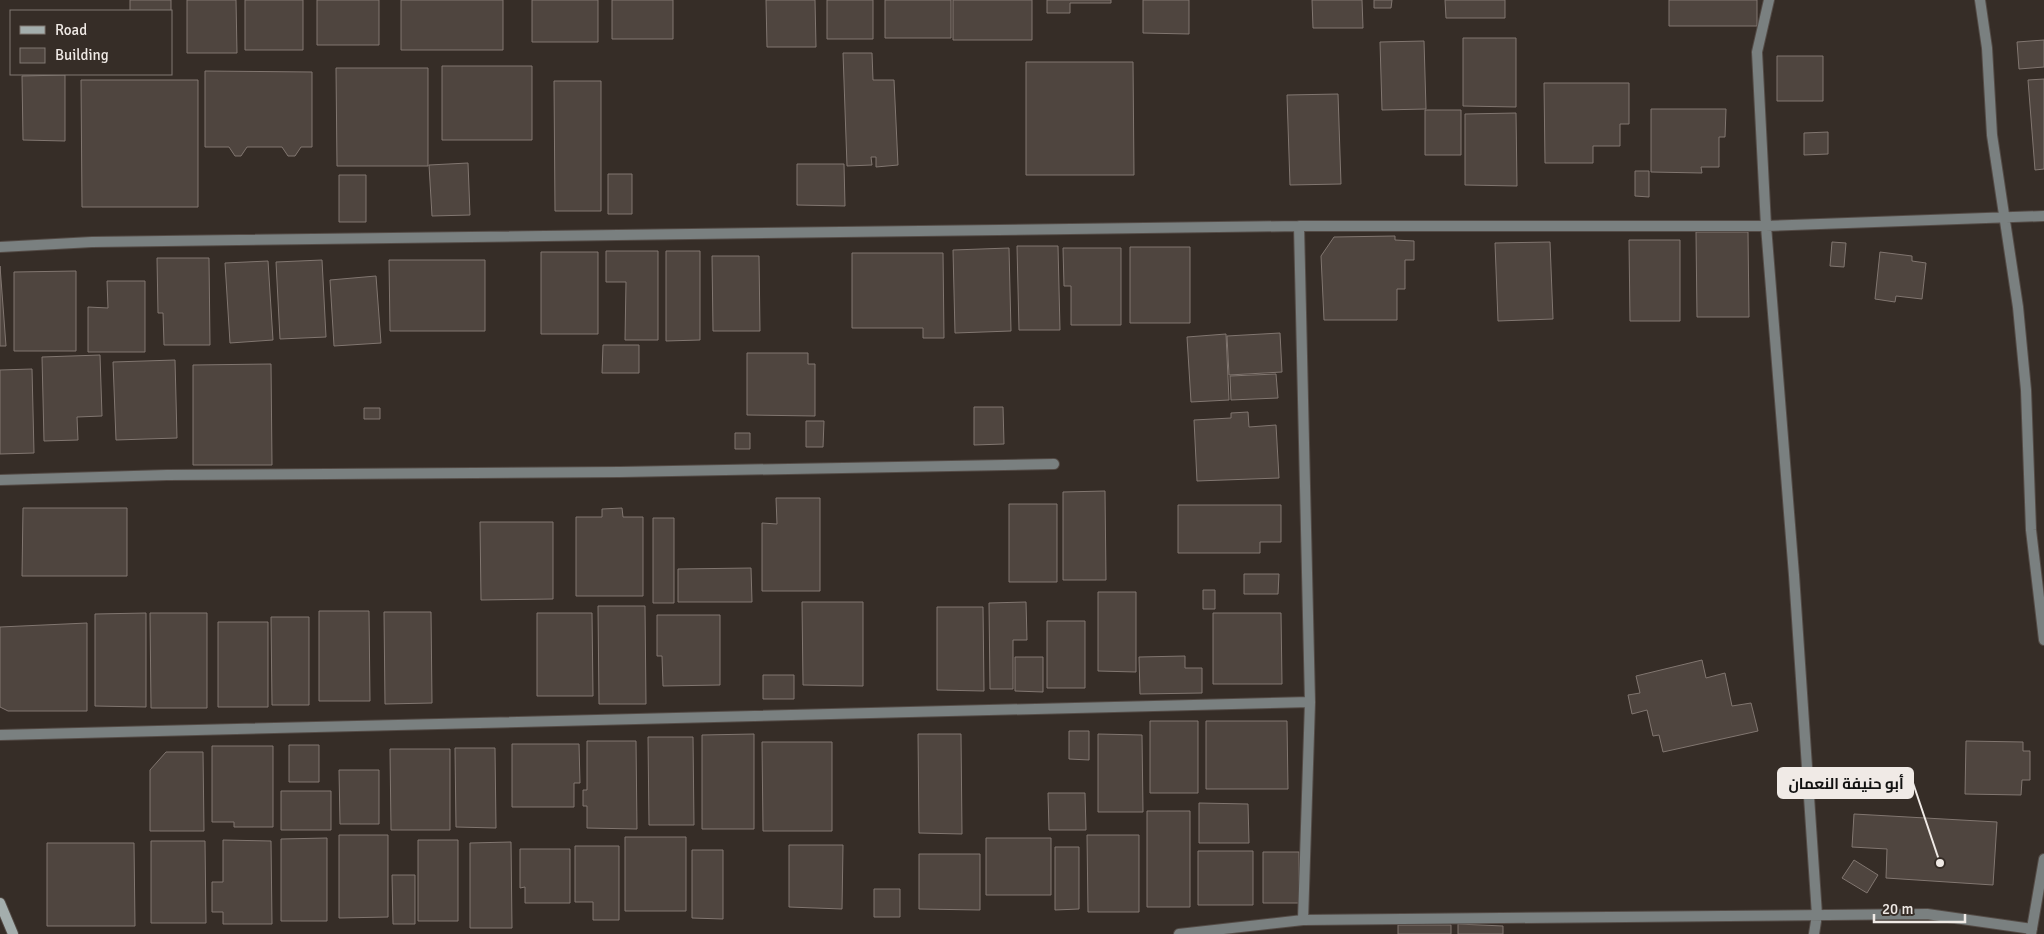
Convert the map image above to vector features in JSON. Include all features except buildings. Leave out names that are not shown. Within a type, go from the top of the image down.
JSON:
[{"type":"main road","points":[[0,904],[13,934]]},
{"type":"street","points":[[1769,0],[1757,52],[1766,226],[1795,584],[1817,915],[1814,934]]},
{"type":"street","points":[[1980,0],[1987,48],[1992,134],[2019,316],[2026,390],[2031,530],[2044,640]]},
{"type":"street","points":[[0,247],[92,242],[1299,226],[1766,226],[2044,216]]},
{"type":"street","points":[[1299,226],[1310,702],[1302,920]]},
{"type":"street","points":[[0,480],[166,475],[610,472],[1054,464]]},
{"type":"street","points":[[0,735],[1310,702]]},
{"type":"street","points":[[1179,934],[1302,920],[1927,914],[2032,932],[2044,859]]},
{"type":"place","name":"أبو حنيفة النعمان","points":[[1940,863]]}]
